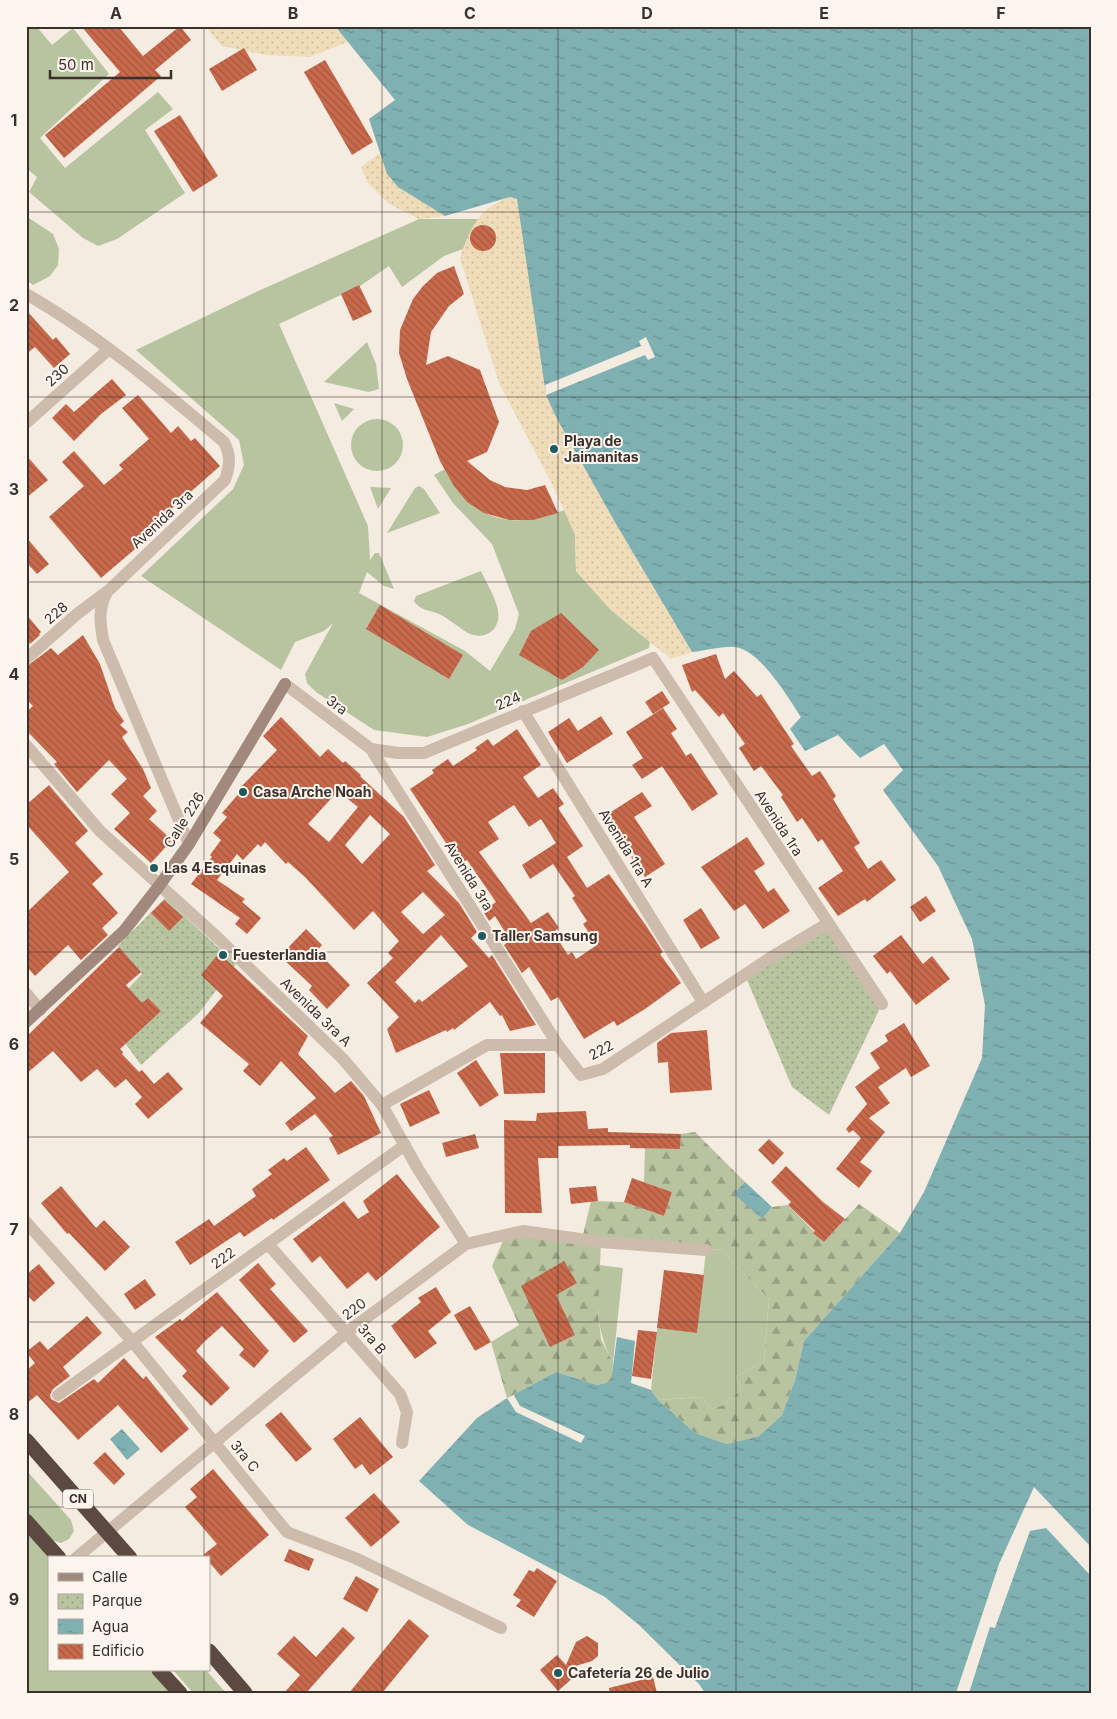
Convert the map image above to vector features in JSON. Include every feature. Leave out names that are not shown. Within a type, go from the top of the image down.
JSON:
[{"type":"highway","name":"CN","points":[[26,1440],[128,1556]]},
{"type":"highway","points":[[26,1521],[57,1556]]},
{"type":"highway","points":[[210,1652],[245,1693]]},
{"type":"highway","points":[[162,1672],[180,1693]]},
{"type":"street","name":"Avenida 3ra","points":[[26,294],[108,349],[224,442],[229,453],[230,466],[225,480],[106,592]]},
{"type":"street","name":"230","points":[[26,423],[108,349]]},
{"type":"street","name":"228","points":[[26,659],[77,614],[106,592]]},
{"type":"street","points":[[106,592],[99,616],[103,640],[189,844]]},
{"type":"street","name":"224","points":[[372,750],[424,753],[653,658]]},
{"type":"street","name":"Avenida 1ra","points":[[653,658],[827,924],[882,1004]]},
{"type":"street","name":"Calle 226","points":[[26,1022],[124,931],[159,886],[189,844],[285,684]]},
{"type":"street","name":"3ra","points":[[285,684],[372,750]]},
{"type":"street","name":"Avenida 1ra A","points":[[523,711],[703,1002]]},
{"type":"street","name":"Avenida 3ra A","points":[[26,745],[100,831],[218,938],[343,1059],[382,1106],[466,1244]]},
{"type":"street","name":"Avenida 3ra","points":[[372,750],[558,1045]]},
{"type":"street","name":"222","points":[[558,1045],[581,1075],[603,1069],[703,1002],[827,924]]},
{"type":"street","points":[[26,992],[40,1010]]},
{"type":"street","points":[[382,1106],[487,1045],[558,1045]]},
{"type":"street","name":"222","points":[[58,1395],[405,1145]]},
{"type":"street","name":"3ra C","points":[[26,1222],[132,1341],[287,1532],[372,1566],[501,1628]]},
{"type":"street","name":"220","points":[[78,1556],[346,1333],[466,1244],[522,1230],[601,1242],[706,1250]]},
{"type":"street","name":"3ra B","points":[[268,1244],[400,1394],[407,1412],[402,1443]]},
{"type":"green space","points":[[26,26],[36,26],[52,45],[73,28],[109,74],[40,138],[65,168],[158,92],[173,109],[145,130],[185,193],[117,239],[98,246],[83,238],[29,192],[37,177],[26,168]]},
{"type":"green space","points":[[26,216],[53,234],[59,249],[58,265],[50,276],[33,285],[26,280]]},
{"type":"green space","points":[[419,219],[478,219],[463,249],[444,256],[402,287],[389,266],[360,286],[279,324],[368,526],[370,560],[375,553],[379,553],[394,589],[384,586],[367,572],[359,593],[465,651],[490,671],[515,629],[519,614],[492,544],[453,503],[434,475],[445,469],[456,487],[468,500],[481,510],[495,517],[510,520],[527,520],[564,510],[575,534],[576,571],[611,610],[650,642],[649,648],[468,724],[427,737],[374,730],[316,692],[307,683],[305,674],[333,623],[324,631],[295,642],[281,670],[141,576],[233,489],[244,465],[239,440],[136,350],[256,292]]},
{"type":"green space","points":[[367,342],[376,364],[379,389],[369,392],[324,382]]},
{"type":"green space","points":[[334,403],[354,409],[342,421]]},
{"type":"green space","points":[[372,419],[382,419],[396,426],[403,440],[403,450],[396,464],[382,471],[372,471],[362,467],[355,460],[351,450],[351,440],[355,430],[362,423]]},
{"type":"green space","points":[[419,486],[424,489],[440,513],[387,533],[415,488]]},
{"type":"green space","points":[[370,487],[391,488],[378,509]]},
{"type":"green space","points":[[481,571],[498,609],[497,625],[485,635],[470,634],[441,615],[419,607],[414,601],[416,596]]},
{"type":"green space","points":[[165,898],[236,964],[199,1013],[141,1065],[104,1014],[142,974],[118,946]]},
{"type":"green space","points":[[827,924],[882,1004],[829,1115],[792,1087],[745,975]]},
{"type":"green space","points":[[695,1132],[745,1182],[735,1194],[762,1219],[772,1207],[788,1205],[824,1242],[859,1204],[900,1233],[804,1341],[795,1380],[782,1415],[759,1436],[727,1444],[695,1433],[658,1400],[702,1397],[711,1409],[723,1405],[741,1390],[736,1377],[764,1361],[769,1299],[720,1249],[706,1250],[601,1242],[598,1312],[601,1339],[613,1363],[612,1382],[597,1385],[556,1372],[507,1398],[491,1342],[519,1325],[492,1266],[506,1234],[582,1239],[591,1201],[624,1202],[664,1216],[672,1192],[644,1182],[645,1148],[680,1149],[681,1134]]},
{"type":"green space","points":[[720,1249],[769,1299],[764,1361],[736,1377],[741,1390],[723,1405],[711,1409],[702,1397],[658,1400],[651,1390],[658,1321],[677,1330],[697,1333],[706,1250]]},
{"type":"green space","points":[[599,1265],[623,1268],[613,1363],[607,1350],[598,1315]]},
{"type":"green space","points":[[26,1470],[71,1520],[74,1531],[69,1539],[61,1543],[51,1540],[26,1511]]},
{"type":"green space","points":[[26,1521],[48,1556],[48,1672],[161,1672],[180,1693],[26,1693]]},
{"type":"green space","points":[[175,1672],[208,1672],[226,1693],[193,1693]]},
{"type":"sand","points":[[205,26],[335,26],[348,42],[310,57],[266,55],[222,46]]},
{"type":"sand","points":[[380,153],[387,174],[398,187],[445,216],[419,219],[389,204],[368,183],[361,167]]},
{"type":"sand","name":"Playa de Jaimanitas","points":[[510,197],[517,199],[519,205],[546,395],[556,417],[616,524],[692,652],[671,659],[611,610],[576,571],[575,534],[551,482],[499,383],[460,258],[477,220],[499,201]]},
{"type":"water","points":[[335,26],[1091,26],[1091,1693],[705,1693],[699,1684],[639,1625],[605,1597],[468,1525],[419,1481],[477,1418],[507,1398],[556,1372],[597,1385],[611,1382],[617,1337],[635,1341],[631,1383],[651,1390],[658,1400],[695,1433],[727,1444],[759,1436],[782,1415],[795,1380],[804,1341],[900,1233],[924,1192],[982,1058],[985,1005],[972,939],[938,866],[883,790],[903,770],[884,744],[860,758],[838,735],[805,751],[790,729],[801,717],[789,698],[754,656],[735,647],[692,652],[616,524],[556,417],[546,395],[517,199],[510,197],[445,216],[398,187],[387,174],[369,119],[395,100]]},
{"type":"water","points":[[745,1182],[772,1207],[762,1219],[734,1194]]},
{"type":"water","points":[[122,1429],[140,1449],[127,1460],[110,1439]]},
{"type":"pier","points":[[646,337],[655,357],[648,360],[645,355],[546,395],[545,385],[641,346],[639,341]]},
{"type":"pier","points":[[514,1395],[520,1406],[585,1436],[581,1443],[516,1412],[507,1398]]},
{"type":"pier","points":[[1034,1487],[1091,1547],[1091,1576],[1046,1528],[1030,1531],[995,1628],[990,1627],[969,1693],[956,1693],[999,1564]]},
{"type":"building","points":[[81,26],[118,26],[143,56],[180,26],[191,40],[155,70],[161,76],[64,158],[45,135],[120,72]]},
{"type":"building","points":[[244,48],[257,70],[222,91],[209,69]]},
{"type":"building","points":[[325,60],[373,142],[352,155],[304,72]]},
{"type":"building","points":[[180,115],[218,176],[193,192],[154,131]]},
{"type":"building","points":[[483,225],[492,229],[496,238],[492,247],[483,251],[474,247],[470,238],[474,229]]},
{"type":"building","points":[[454,266],[464,294],[449,306],[431,332],[426,365],[448,356],[480,370],[499,422],[487,452],[467,461],[490,480],[505,487],[527,490],[545,485],[558,513],[533,520],[509,520],[484,513],[467,502],[454,486],[440,461],[407,379],[399,353],[400,330],[413,299],[423,286],[437,273]]},
{"type":"building","points":[[359,285],[372,312],[353,321],[341,294]]},
{"type":"building","points":[[26,310],[53,340],[56,337],[70,354],[54,368],[35,347],[26,354]]},
{"type":"building","points":[[112,379],[126,395],[101,414],[74,441],[52,418],[66,404],[74,412]]},
{"type":"building","points":[[138,395],[171,433],[178,426],[191,441],[195,438],[220,466],[144,533],[148,538],[101,578],[49,517],[84,486],[62,462],[74,451],[104,485],[123,469],[119,465],[149,439],[122,408]]},
{"type":"building","points":[[26,455],[48,480],[26,498]]},
{"type":"building","points":[[26,537],[49,564],[37,574],[26,562]]},
{"type":"building","points":[[380,605],[463,655],[449,679],[366,629]]},
{"type":"building","points":[[561,613],[599,650],[583,667],[562,680],[519,655],[531,631]]},
{"type":"building","points":[[26,614],[41,632],[30,644],[29,642],[26,644]]},
{"type":"building","points":[[83,635],[100,664],[115,708],[124,721],[120,725],[128,732],[122,737],[143,769],[151,788],[143,796],[157,811],[149,819],[172,840],[151,863],[114,829],[130,813],[111,794],[127,779],[109,760],[77,792],[54,764],[57,762],[26,730],[26,712],[33,706],[26,699],[26,667],[51,648],[58,655]]},
{"type":"building","points":[[716,654],[725,679],[734,671],[757,697],[761,694],[794,744],[791,746],[812,776],[820,771],[836,796],[833,799],[860,843],[854,847],[868,869],[881,860],[896,880],[867,902],[865,899],[838,916],[818,888],[843,871],[822,839],[818,842],[802,818],[797,822],[781,797],[783,795],[761,766],[754,771],[739,748],[745,744],[723,713],[719,717],[695,690],[692,692],[682,665]]},
{"type":"building","points":[[662,691],[670,703],[653,714],[645,702]]},
{"type":"building","points":[[663,708],[677,729],[671,733],[686,756],[691,753],[718,794],[692,811],[662,766],[642,779],[632,765],[643,758],[626,732]]},
{"type":"building","points":[[601,716],[613,734],[567,763],[548,732],[569,718],[578,731]]},
{"type":"building","points":[[281,717],[320,757],[328,749],[343,763],[345,761],[404,817],[435,865],[427,871],[459,903],[477,932],[471,938],[489,958],[492,955],[536,1025],[510,1031],[502,1015],[500,1016],[490,1002],[454,1030],[453,1028],[447,1032],[446,1030],[396,1053],[387,1029],[399,1017],[367,983],[393,958],[388,953],[399,941],[373,911],[354,930],[305,877],[288,862],[286,864],[265,842],[261,847],[258,844],[243,860],[237,854],[217,880],[245,899],[242,902],[261,918],[247,934],[235,924],[240,918],[191,884],[212,857],[210,855],[221,840],[213,833],[227,817],[222,813],[241,791],[239,789],[277,750],[263,736]],"holes":[[[338,791],[358,807],[329,842],[308,824]],[[370,815],[390,834],[362,864],[345,845]],[[423,892],[445,915],[423,934],[401,912]],[[441,935],[468,966],[422,1002],[419,999],[415,1003],[395,982]]]},
{"type":"building","points":[[517,729],[541,765],[523,777],[538,798],[553,788],[564,804],[558,808],[583,846],[567,857],[587,888],[609,874],[647,927],[663,952],[660,954],[681,983],[645,1009],[617,1026],[614,1021],[584,1039],[558,997],[551,1001],[529,967],[522,973],[504,945],[510,940],[495,916],[489,921],[483,911],[496,902],[467,860],[460,864],[410,789],[434,773],[432,770],[448,759],[453,766],[477,750],[475,748],[488,739],[493,746]],"holes":[[[514,805],[529,827],[541,819],[556,843],[522,865],[530,879],[553,864],[575,896],[572,898],[587,921],[583,924],[597,945],[576,959],[572,952],[568,955],[553,932],[559,928],[548,912],[531,923],[479,852],[499,839],[488,822]]]},
{"type":"building","points":[[49,785],[88,831],[75,843],[103,874],[92,884],[118,913],[102,928],[108,935],[81,960],[68,945],[35,976],[26,966],[26,913],[69,872],[26,824],[26,805]]},
{"type":"building","points":[[642,792],[652,806],[634,817],[665,864],[645,877],[631,857],[635,855],[608,814]]},
{"type":"building","points":[[747,837],[765,864],[754,871],[768,892],[774,888],[790,911],[763,929],[745,904],[734,911],[701,867]]},
{"type":"building","points":[[926,896],[936,911],[920,922],[910,907]]},
{"type":"building","points":[[164,900],[183,917],[169,931],[151,913]]},
{"type":"building","points":[[701,908],[720,938],[701,949],[683,920]]},
{"type":"building","points":[[306,929],[322,945],[317,951],[350,985],[327,1009],[309,990],[312,986],[280,956]]},
{"type":"building","points":[[901,935],[923,964],[932,956],[950,979],[916,1005],[890,971],[887,974],[873,956]]},
{"type":"building","points":[[119,947],[141,972],[126,985],[142,1003],[148,998],[161,1011],[120,1049],[123,1052],[122,1054],[139,1072],[142,1070],[154,1084],[168,1072],[183,1089],[148,1119],[135,1104],[142,1097],[126,1079],[115,1088],[97,1069],[81,1082],[53,1051],[26,1074],[26,1037]]},
{"type":"building","points":[[219,953],[308,1036],[298,1054],[335,1093],[351,1081],[364,1096],[381,1133],[338,1155],[329,1138],[333,1136],[315,1114],[291,1131],[285,1123],[316,1098],[281,1061],[260,1086],[243,1071],[249,1064],[200,1023],[223,996],[201,975]]},
{"type":"building","points":[[904,1023],[930,1066],[911,1077],[906,1068],[878,1087],[890,1103],[869,1118],[885,1132],[860,1162],[872,1171],[859,1188],[836,1169],[861,1138],[853,1130],[849,1133],[846,1129],[867,1104],[855,1087],[880,1068],[870,1053],[888,1041],[885,1035]]},
{"type":"building","points":[[707,1030],[712,1090],[670,1093],[668,1062],[658,1063],[657,1043],[671,1033]]},
{"type":"building","points":[[500,1053],[545,1053],[545,1093],[504,1094]]},
{"type":"building","points":[[476,1060],[499,1095],[480,1107],[457,1073]]},
{"type":"building","points":[[429,1090],[440,1113],[410,1127],[400,1104]]},
{"type":"building","points":[[586,1111],[588,1129],[608,1128],[608,1132],[681,1134],[680,1149],[630,1148],[630,1145],[558,1146],[558,1158],[538,1158],[542,1213],[505,1213],[504,1120],[536,1121],[537,1113]]},
{"type":"building","points":[[475,1134],[479,1148],[446,1157],[442,1143]]},
{"type":"building","points":[[769,1139],[784,1153],[773,1165],[758,1150]]},
{"type":"building","points":[[306,1147],[330,1180],[273,1220],[272,1218],[244,1237],[240,1232],[190,1265],[175,1242],[209,1219],[214,1226],[256,1196],[252,1189],[272,1174],[268,1170],[284,1158],[287,1161]]},
{"type":"building","points":[[786,1166],[823,1202],[845,1219],[824,1242],[813,1233],[815,1231],[788,1205],[791,1202],[771,1182]]},
{"type":"building","points":[[397,1174],[440,1227],[376,1281],[368,1272],[347,1289],[320,1256],[312,1263],[293,1239],[344,1201],[358,1219],[369,1212],[363,1201]]},
{"type":"building","points":[[632,1178],[672,1192],[664,1216],[624,1202]]},
{"type":"building","points":[[61,1186],[96,1228],[104,1220],[130,1247],[105,1271],[69,1233],[67,1234],[41,1203]]},
{"type":"building","points":[[596,1186],[598,1201],[571,1204],[569,1188]]},
{"type":"building","points":[[564,1261],[577,1283],[556,1295],[575,1335],[550,1347],[521,1286]]},
{"type":"building","points":[[258,1263],[276,1284],[270,1289],[308,1331],[294,1343],[239,1280]]},
{"type":"building","points":[[39,1264],[55,1283],[34,1302],[26,1294],[26,1275]]},
{"type":"building","points":[[664,1270],[704,1275],[697,1333],[657,1328]]},
{"type":"building","points":[[145,1279],[156,1295],[135,1310],[124,1294]]},
{"type":"building","points":[[436,1287],[451,1312],[428,1331],[437,1343],[415,1359],[391,1326],[421,1302],[418,1298]]},
{"type":"building","points":[[217,1292],[269,1351],[254,1368],[239,1355],[244,1349],[222,1326],[204,1342],[196,1351],[230,1388],[211,1406],[182,1376],[187,1371],[155,1337],[180,1319],[182,1321]]},
{"type":"building","points":[[470,1306],[491,1342],[475,1351],[454,1315]]},
{"type":"building","points":[[87,1316],[102,1333],[63,1367],[70,1376],[53,1389],[50,1395],[51,1399],[59,1403],[94,1379],[98,1383],[124,1358],[143,1379],[146,1376],[189,1429],[161,1453],[118,1405],[78,1440],[37,1395],[26,1404],[26,1371],[35,1363],[26,1352],[40,1341],[48,1350]]},
{"type":"building","points":[[638,1330],[657,1332],[651,1379],[632,1376]]},
{"type":"building","points":[[281,1412],[312,1449],[296,1462],[265,1425]]},
{"type":"building","points":[[360,1417],[393,1457],[370,1475],[362,1464],[355,1469],[333,1439]]},
{"type":"building","points":[[105,1452],[125,1474],[114,1485],[93,1463]]},
{"type":"building","points":[[213,1469],[269,1535],[221,1576],[210,1563],[210,1556],[203,1555],[217,1544],[185,1507],[197,1497],[190,1489]]},
{"type":"building","points":[[374,1493],[400,1522],[371,1547],[345,1518]]},
{"type":"building","points":[[289,1549],[314,1559],[309,1571],[284,1561]]},
{"type":"building","points":[[537,1568],[557,1581],[534,1617],[516,1606],[521,1600],[513,1595],[529,1570],[534,1572]]},
{"type":"building","points":[[356,1576],[379,1589],[367,1612],[343,1599]]},
{"type":"building","points":[[409,1619],[429,1636],[382,1693],[349,1693]]},
{"type":"building","points":[[343,1627],[355,1638],[306,1693],[284,1693],[300,1675],[277,1654],[294,1636],[316,1657]]},
{"type":"building","points":[[587,1636],[598,1643],[598,1656],[592,1661],[569,1668],[575,1676],[558,1691],[540,1670],[557,1655],[566,1665],[576,1642]]},
{"type":"building","points":[[653,1677],[657,1693],[610,1693],[609,1688]]},
{"type":"place","name":"Playa de Jaimanitas","points":[[554,449]]},
{"type":"place","name":"Casa Arche Noah","points":[[243,792]]},
{"type":"place","name":"Las 4 Esquinas","points":[[154,868]]},
{"type":"place","name":"Taller Samsung","points":[[482,936]]},
{"type":"place","name":"Fuesterlandia","points":[[223,955]]},
{"type":"place","name":"Cafetería 26 de Julio","points":[[558,1673]]}]
